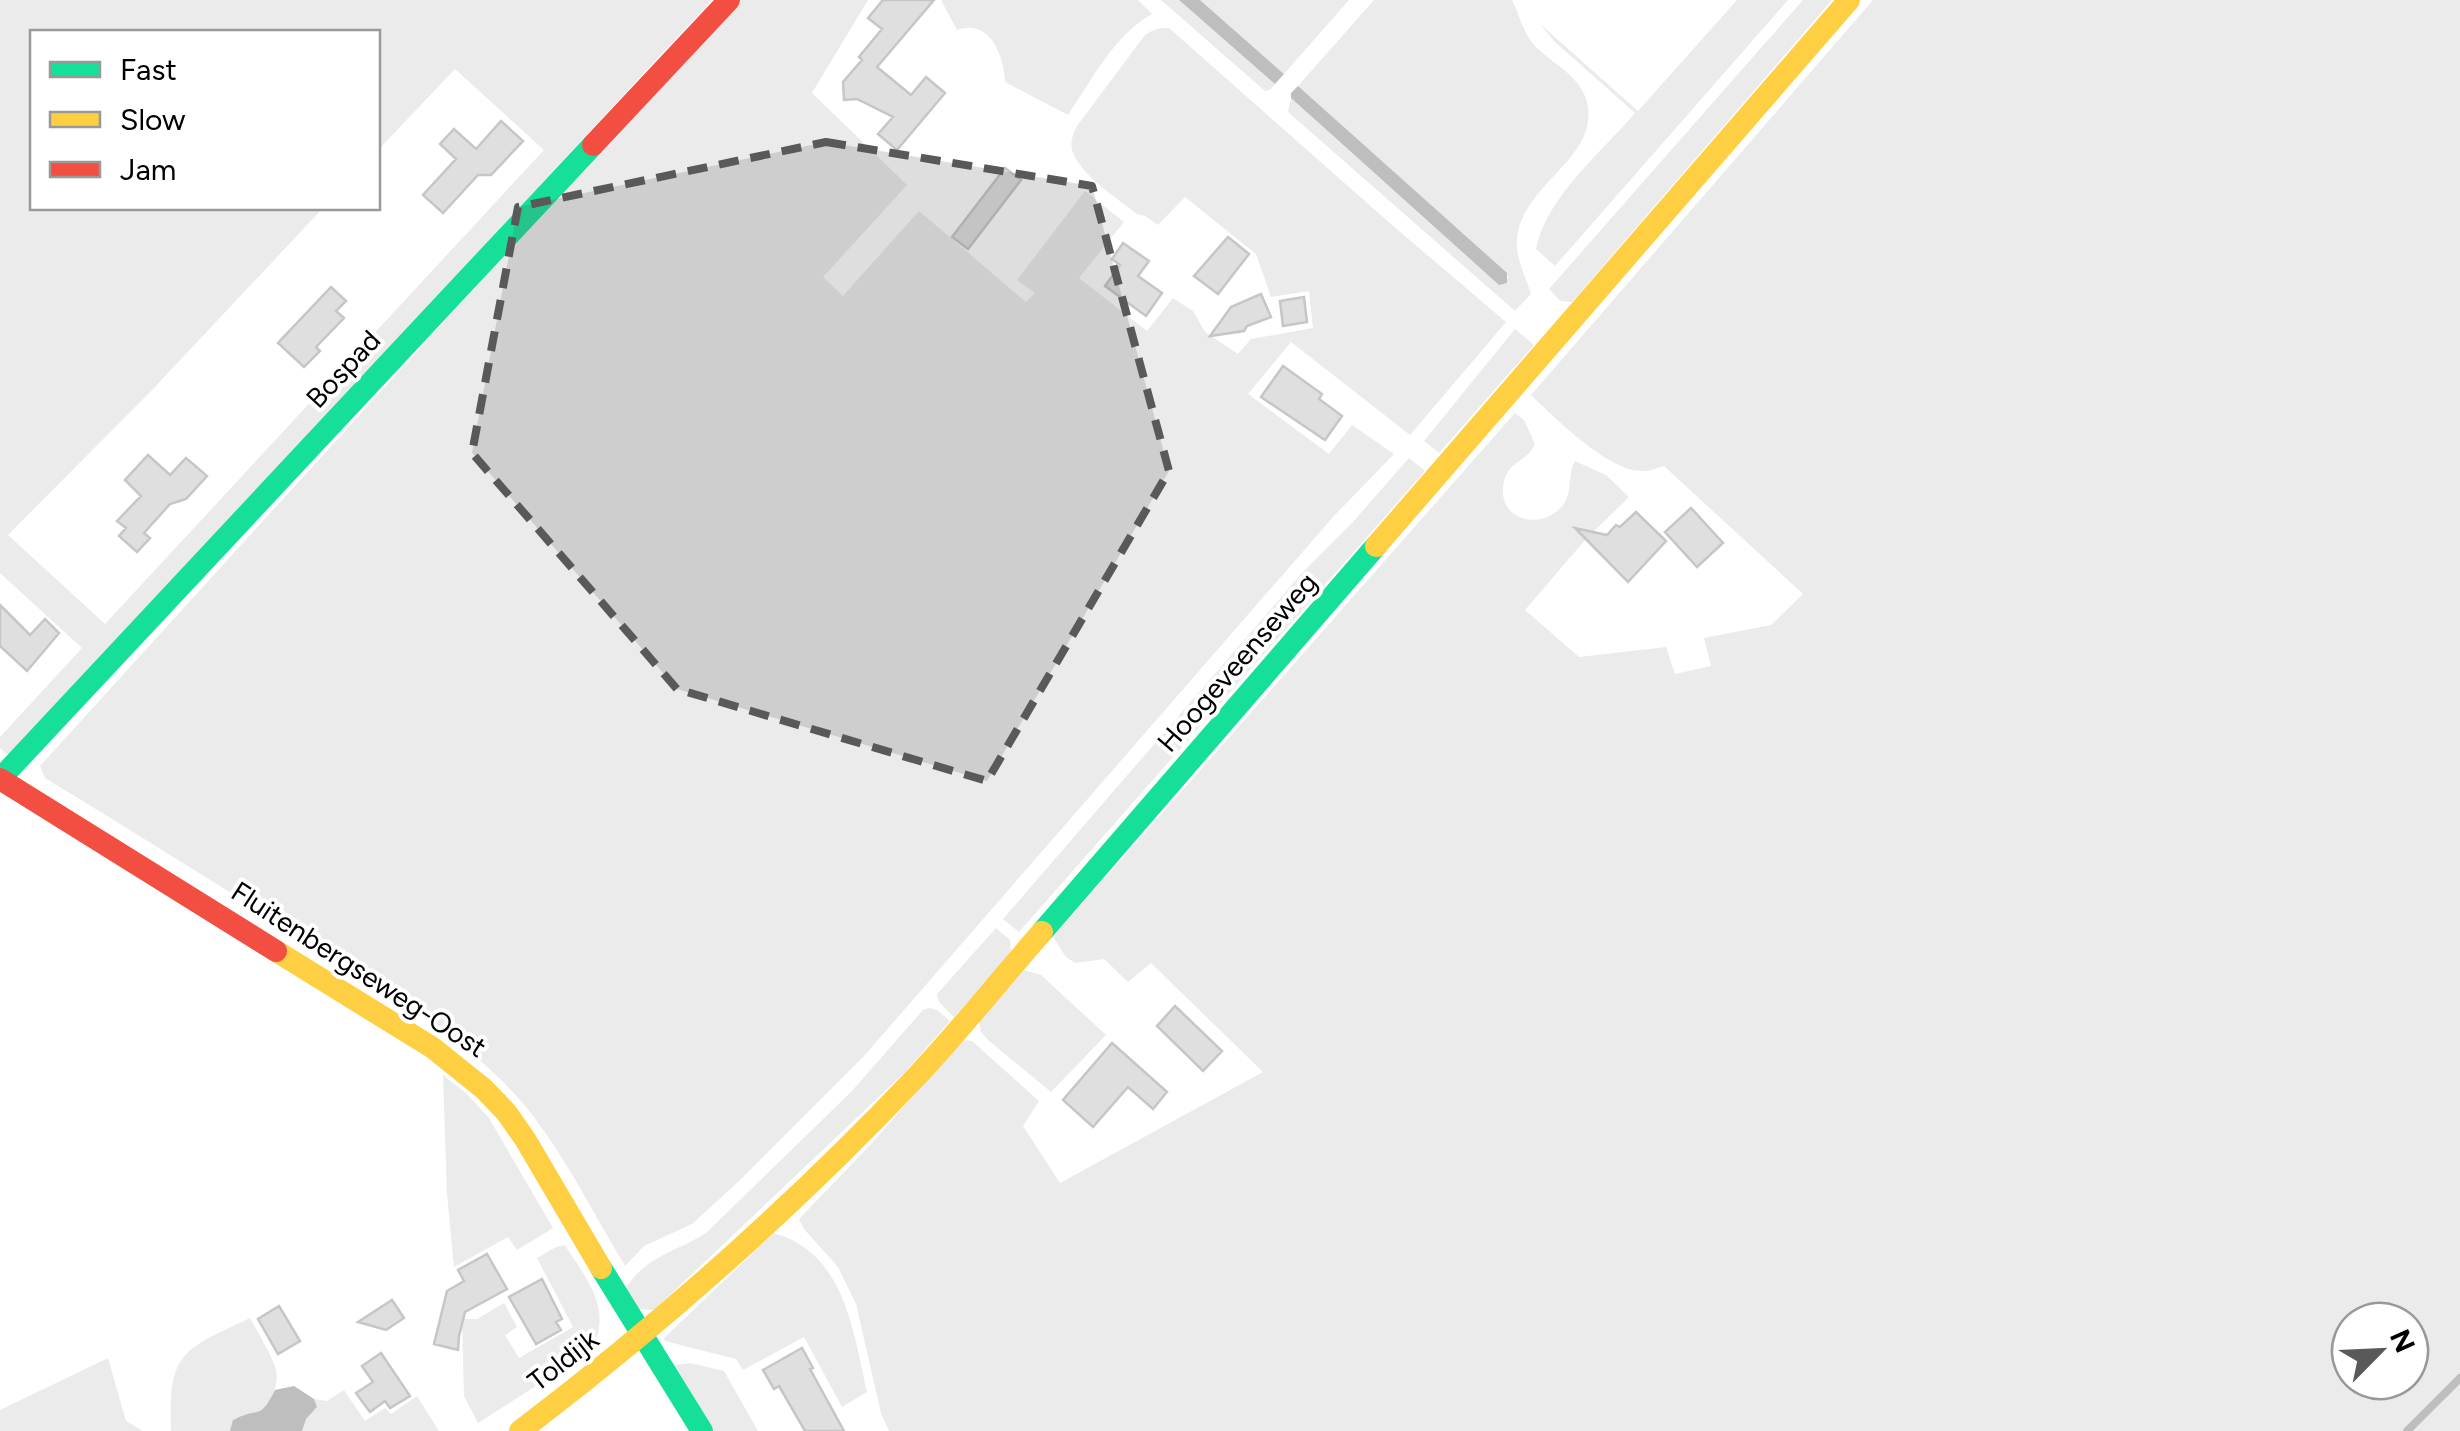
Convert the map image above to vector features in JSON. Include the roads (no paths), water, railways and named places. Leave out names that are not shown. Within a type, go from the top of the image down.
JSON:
[{"type":"street","name":"Bospad","points":[[0,779],[728,0]]},
{"type":"street","name":"Hoogeveenseweg","points":[[642,1335],[827,1168],[918,1075],[1849,0]]},
{"type":"street","name":"Fluitenbergseweg-Oost","points":[[0,779],[433,1048],[483,1085],[513,1120],[702,1431]]},
{"type":"street","name":"Toldijk","points":[[520,1431],[642,1335]]},
{"type":"waterway","points":[[2407,1431],[2460,1378]]}]
